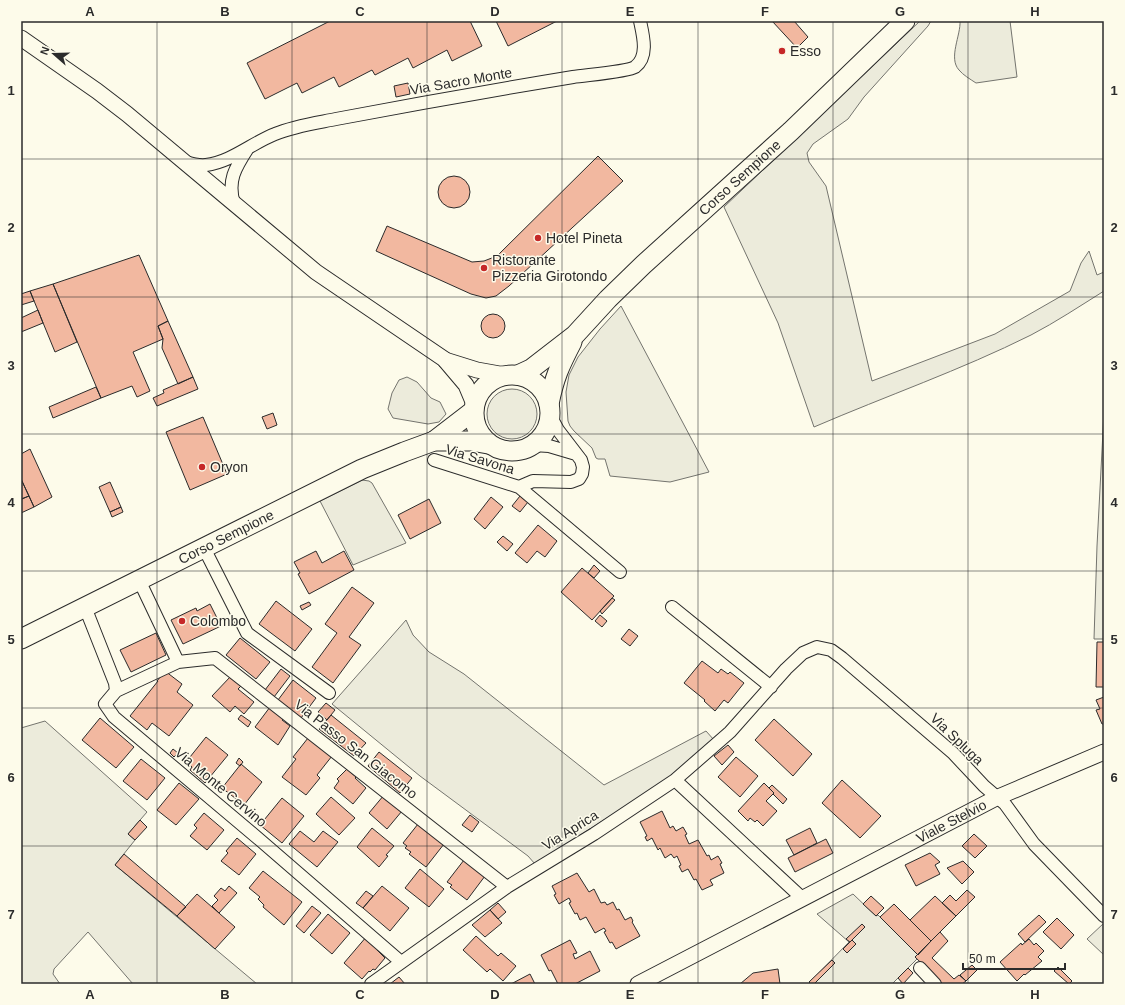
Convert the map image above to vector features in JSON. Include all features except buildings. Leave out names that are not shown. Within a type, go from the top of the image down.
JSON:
[{"type":"main road","name":"Corso Sempione","points":[[512,375],[531,369],[575,335],[608,299],[643,265],[791,131],[904,21]]},
{"type":"main road","name":"Corso Sempione","points":[[550,410],[558,369],[575,335]]},
{"type":"main road","points":[[512,375],[529,379],[538,385],[545,394],[550,410],[549,425],[544,435],[533,445],[518,452],[497,450],[488,444],[482,438],[474,420],[474,407],[477,397],[484,386],[494,379],[512,375]]},
{"type":"main road","name":"Corso Sempione","points":[[434,441],[474,407]]},
{"type":"main road","name":"Corso Sempione","points":[[21,640],[362,469],[434,441],[471,441],[488,444]]},
{"type":"street","name":"Via Sacro Monte","points":[[184,162],[196,165],[206,165],[221,161],[274,134],[301,126],[438,99],[629,69],[635,67],[640,61],[644,51],[640,21]]},
{"type":"street","points":[[21,38],[115,105],[316,272],[444,359],[466,385],[474,407]]},
{"type":"street","name":"Via Sacro Monte","points":[[234,204],[231,194],[231,183],[239,161],[249,148]]},
{"type":"street","points":[[444,359],[477,370],[512,375]]},
{"type":"street","points":[[519,487],[533,481],[571,482],[580,479],[583,467],[581,460],[558,430],[550,410]]},
{"type":"street","points":[[533,445],[549,446],[576,454]]},
{"type":"street","name":"Via Savona","points":[[434,460],[519,487],[620,572]]},
{"type":"street","points":[[204,548],[247,633],[329,693]]},
{"type":"street","points":[[139,580],[178,662]]},
{"type":"street","points":[[85,607],[115,683],[116,691]]},
{"type":"street","points":[[672,607],[771,687]]},
{"type":"street","name":"Via Spluga","points":[[771,687],[786,669],[803,653],[817,647],[831,650],[902,708],[953,753],[996,798],[1009,808],[1034,844],[1103,916]]},
{"type":"street","name":"Via Passo San Giacomo","points":[[116,691],[178,662],[215,658],[508,887]]},
{"type":"street","name":"Via Aprica","points":[[371,984],[508,887],[594,834],[675,780],[730,732],[771,687]]},
{"type":"street","name":"Via Monte Cervino","points":[[116,691],[105,704],[114,717],[260,840],[401,962]]},
{"type":"street","name":"Viale Stelvio","points":[[638,984],[996,798],[1104,752]]},
{"type":"street","points":[[675,780],[802,898]]},
{"type":"street","points":[[920,968],[935,984]]},
{"type":"shaded area","points":[[920,21],[931,21],[864,97],[848,119],[813,144],[807,153],[809,162],[826,186],[872,381],[995,334],[1070,291],[1081,263],[1089,251],[1097,275],[1104,272],[1104,291],[1050,325],[1005,348],[814,427],[778,323],[724,207]]},
{"type":"shaded area","points":[[960,21],[1010,21],[1017,77],[976,83],[961,72],[956,65],[955,59]]},
{"type":"shaded area","points":[[621,306],[709,472],[670,482],[610,476],[605,459],[596,458],[592,448],[570,426],[568,421],[566,392],[569,375],[578,357],[600,329]]},
{"type":"shaded area","points":[[407,377],[417,382],[431,398],[440,402],[446,414],[439,422],[428,424],[393,418],[388,409],[392,393],[399,380]]},
{"type":"shaded area","points":[[507,389],[517,389],[530,396],[537,409],[537,419],[530,432],[517,439],[507,439],[498,435],[491,428],[487,419],[487,409],[491,400],[498,393]]},
{"type":"shaded area","points":[[1104,412],[1104,639],[1094,639],[1097,546]]},
{"type":"shaded area","points":[[362,480],[372,483],[406,543],[353,565],[320,501]]},
{"type":"shaded area","points":[[406,620],[413,635],[429,652],[464,674],[604,785],[706,731],[714,740],[668,779],[535,864],[528,856],[420,776],[332,704]]},
{"type":"shaded area","points":[[45,721],[147,812],[128,834],[135,840],[115,865],[257,984],[133,984],[88,932],[54,969],[53,974],[60,984],[21,984],[21,728]]},
{"type":"shaded area","points":[[853,894],[876,916],[878,915],[918,955],[917,959],[892,984],[808,984],[849,942],[817,914]]},
{"type":"shaded area","points":[[1104,923],[1104,955],[1087,939]]},
{"type":"place","name":"Esso","points":[[782,51]]},
{"type":"place","name":"Hotel Pineta","points":[[538,238]]},
{"type":"place","name":"Ristorante Pizzeria Girotondo","points":[[484,268]]},
{"type":"place","name":"Oryon","points":[[202,467]]},
{"type":"place","name":"Colombo","points":[[182,621]]}]
